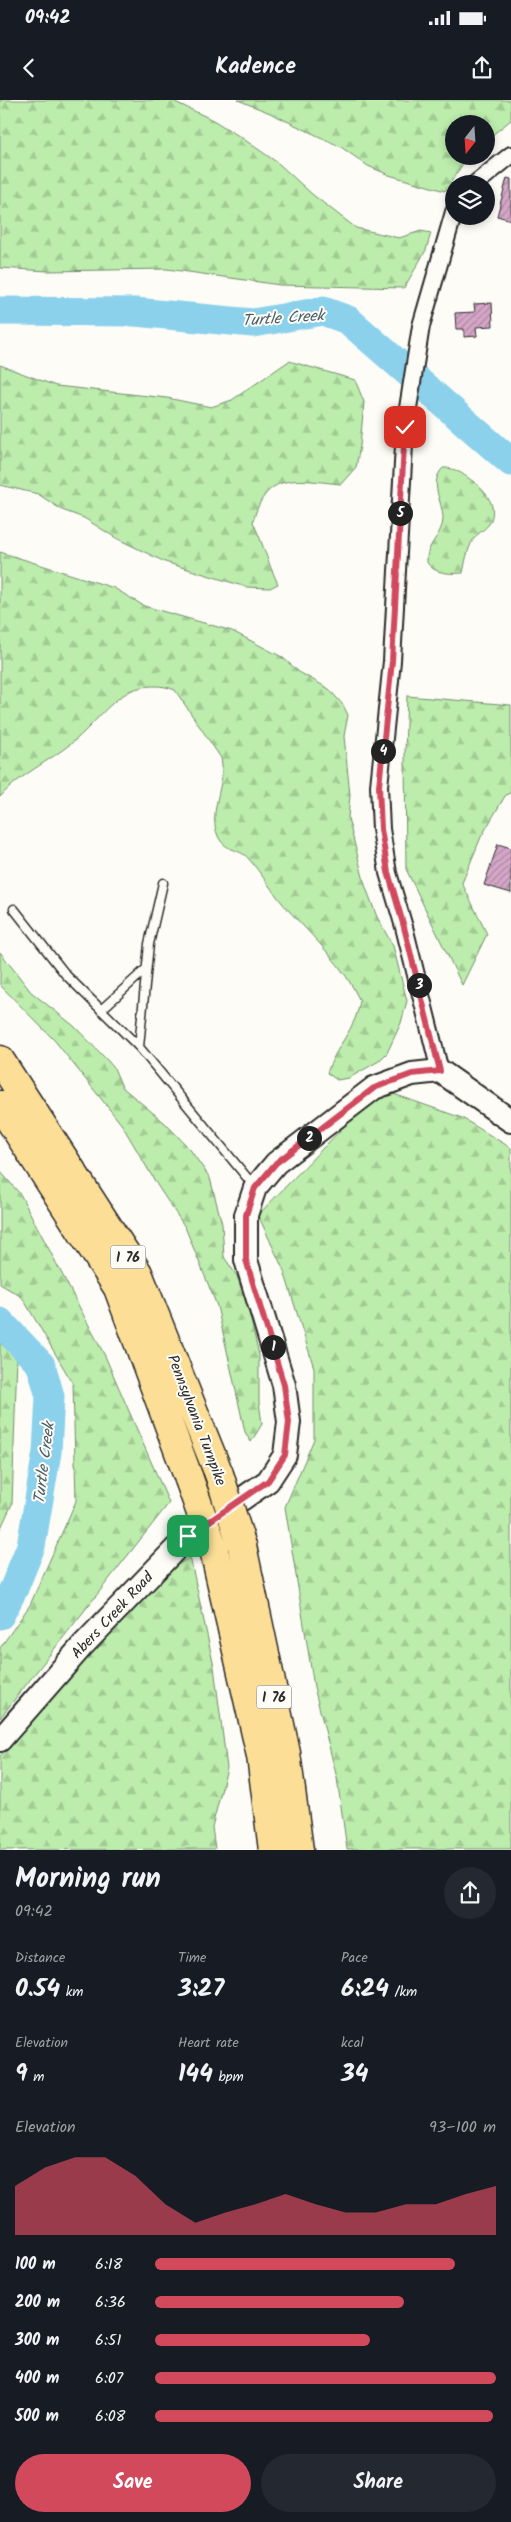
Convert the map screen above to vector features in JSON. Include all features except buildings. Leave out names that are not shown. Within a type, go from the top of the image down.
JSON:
[{"type":"highway","name":"Pennsylvania Turnpike","points":[[0,1060],[138,1273],[219,1474],[242,1546],[286,1753],[299,1850]]},
{"type":"highway","name":"Pennsylvania Turnpike","points":[[0,1105],[118,1288],[189,1479],[214,1550],[261,1756],[274,1850]]},
{"type":"street","points":[[486,175],[511,155]]},
{"type":"street","points":[[450,225],[421,326],[405,427],[392,661],[379,786],[381,829],[388,872],[404,927],[440,1071],[511,1121]]},
{"type":"street","name":"Abers Creek Road","points":[[0,1740],[83,1645],[188,1536],[268,1481],[285,1455],[289,1422],[284,1385],[246,1260],[246,1215],[255,1188],[276,1163],[374,1088],[412,1074],[440,1071]]},
{"type":"lane","points":[[139,1047],[149,944],[163,883]]},
{"type":"lane","points":[[14,909],[66,975],[139,1047],[255,1188]]},
{"type":"lane","points":[[101,1010],[146,969]]},
{"type":"green space","points":[[0,100],[171,100],[213,120],[242,138],[278,163],[313,195],[356,228],[399,238],[421,231],[431,233],[426,250],[404,288],[280,285],[167,269],[48,271],[0,268]]},
{"type":"green space","points":[[238,100],[511,100],[511,120],[495,133],[495,115],[445,115],[445,165],[462,165],[456,175],[445,175],[445,191],[389,175],[368,166],[341,147]]},
{"type":"green space","points":[[289,361],[355,380],[364,402],[356,467],[341,484],[311,481],[285,482],[275,486],[266,494],[259,505],[253,522],[278,584],[270,588],[246,587],[165,562],[116,538],[84,518],[62,510],[38,494],[0,485],[0,365],[56,386],[167,398],[211,407],[232,400]]},
{"type":"green space","points":[[443,468],[455,470],[474,482],[487,495],[492,506],[492,518],[489,524],[473,540],[463,573],[438,571],[433,569],[427,562],[431,545],[442,525],[442,512],[436,486],[439,474]]},
{"type":"green space","points":[[0,552],[114,588],[144,606],[232,631],[282,657],[299,672],[329,689],[343,705],[348,715],[344,736],[350,795],[348,818],[365,885],[377,917],[393,946],[407,1001],[401,1023],[387,1053],[379,1061],[349,1078],[337,1080],[327,1073],[350,1029],[360,1001],[338,965],[284,905],[248,858],[224,845],[218,836],[215,827],[215,817],[222,778],[221,758],[175,690],[158,686],[147,686],[130,691],[107,708],[73,742],[25,775],[0,797]]},
{"type":"green space","points":[[407,696],[511,705],[511,792],[505,796],[481,837],[462,883],[487,934],[462,985],[406,869],[405,752]]},
{"type":"green space","points":[[0,952],[31,992],[74,1026],[107,1060],[114,1068],[122,1087],[165,1123],[189,1148],[210,1178],[222,1224],[224,1257],[237,1276],[248,1308],[259,1355],[259,1402],[262,1424],[251,1442],[245,1432],[217,1306],[185,1227],[159,1188],[122,1125],[55,1041],[0,985]]},
{"type":"green space","points":[[388,1092],[462,1118],[511,1148],[511,1849],[347,1849],[337,1778],[314,1687],[285,1507],[314,1439],[314,1368],[284,1271],[258,1215],[357,1113]]},
{"type":"green space","points":[[0,1171],[20,1194],[105,1356],[169,1503],[0,1718],[0,1648],[30,1605],[76,1501],[73,1384],[22,1297],[0,1284]]},
{"type":"green space","points":[[0,1343],[17,1356],[12,1504],[0,1530]]},
{"type":"green space","points":[[190,1557],[214,1667],[227,1768],[212,1827],[215,1849],[0,1850],[0,1756],[69,1675],[115,1629],[157,1578]]},
{"type":"waterway","name":"Turtle Creek","points":[[0,311],[135,312],[253,323],[323,311],[348,320],[511,462]]},
{"type":"waterway","name":"Turtle Creek","points":[[0,1322],[41,1365],[50,1396],[47,1452],[31,1546],[14,1588],[0,1615]]},
{"type":"route","points":[[188,1536],[268,1481],[285,1455],[289,1422],[284,1385],[246,1260],[246,1215],[255,1188],[276,1163],[374,1088],[412,1074],[440,1071],[404,927],[388,872],[381,829],[379,786],[392,661],[405,427]]}]
